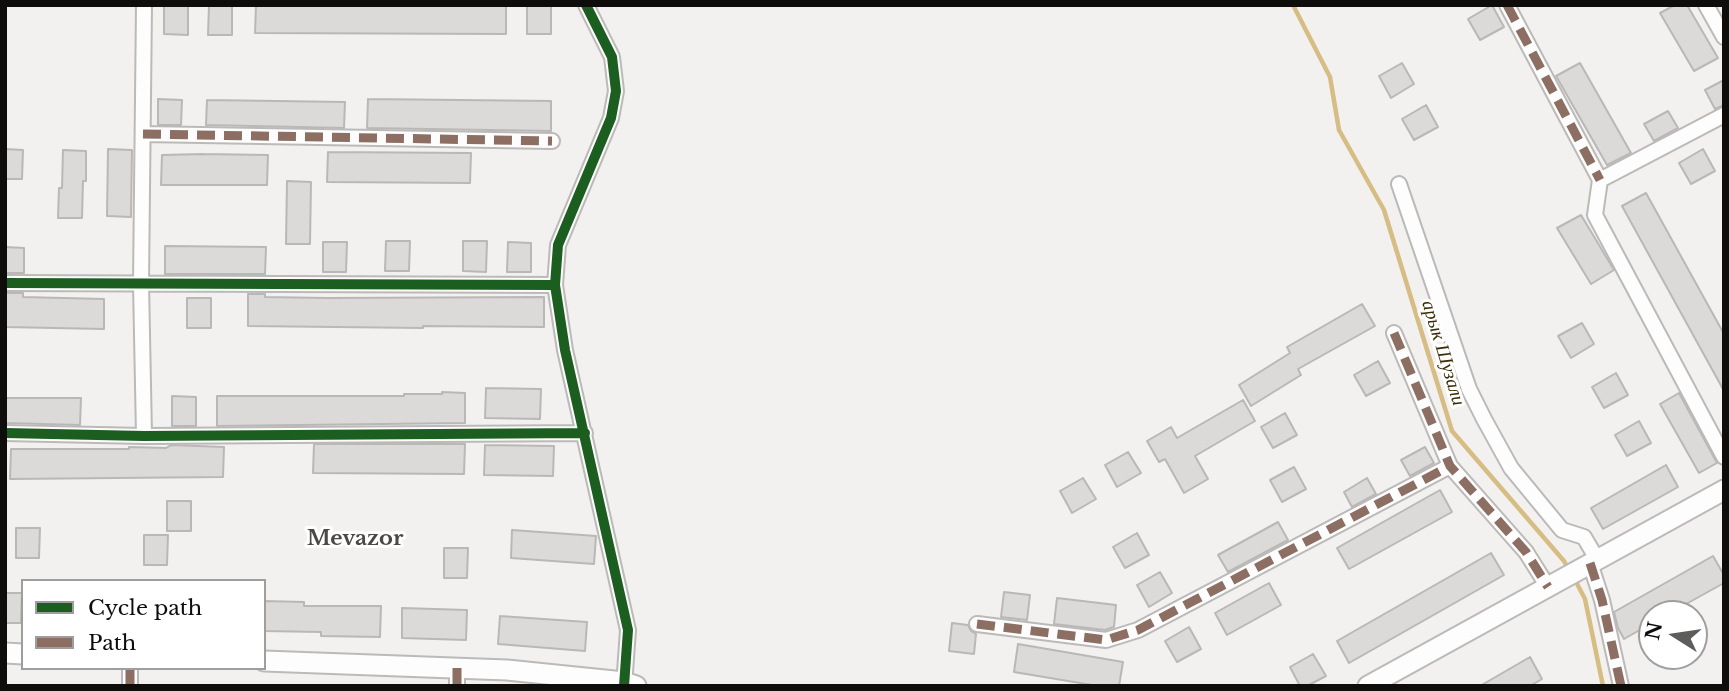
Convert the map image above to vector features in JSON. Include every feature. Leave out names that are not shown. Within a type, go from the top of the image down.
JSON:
[{"type":"main road","points":[[1368,686],[1724,490]]},
{"type":"main road","points":[[266,661],[457,677],[507,670],[628,685]]},
{"type":"street","points":[[144,5],[141,283],[144,436]]},
{"type":"street","points":[[586,5],[612,57],[616,90],[611,118],[558,245],[555,285],[565,350],[628,630],[628,685]]},
{"type":"street","points":[[1507,5],[1600,180],[1595,215],[1724,457]]},
{"type":"street","points":[[1706,5],[1724,37]]},
{"type":"street","points":[[1600,180],[1724,115]]},
{"type":"street","points":[[143,134],[552,141]]},
{"type":"street","points":[[1399,184],[1469,389],[1484,419],[1511,468],[1562,530],[1584,537],[1602,600],[1620,686]]},
{"type":"street","points":[[5,283],[555,285]]},
{"type":"street","points":[[1394,333],[1450,466],[1554,583]]},
{"type":"street","points":[[5,433],[144,436],[585,433]]},
{"type":"street","points":[[977,624],[1106,640],[1138,630],[1450,466]]},
{"type":"building","points":[[164,5],[188,5],[188,35],[164,34]]},
{"type":"building","points":[[209,5],[232,5],[232,35],[208,35]]},
{"type":"building","points":[[256,5],[506,5],[506,34],[255,33]]},
{"type":"building","points":[[527,5],[551,5],[551,34],[527,34]]},
{"type":"building","points":[[1492,5],[1504,27],[1480,40],[1468,19]]},
{"type":"building","points":[[1675,5],[1687,5],[1718,58],[1694,71],[1660,13]]},
{"type":"building","points":[[1402,63],[1414,84],[1391,98],[1379,76]]},
{"type":"building","points":[[1580,63],[1631,153],[1607,165],[1556,76]]},
{"type":"building","points":[[1724,80],[1724,105],[1715,109],[1705,90]]},
{"type":"building","points":[[158,99],[182,100],[181,125],[158,125]]},
{"type":"building","points":[[368,99],[551,101],[551,131],[367,128]]},
{"type":"building","points":[[207,100],[345,102],[344,128],[206,125]]},
{"type":"building","points":[[1426,105],[1438,127],[1414,140],[1402,119]]},
{"type":"building","points":[[1668,111],[1678,128],[1654,141],[1644,124]]},
{"type":"building","points":[[5,149],[23,150],[22,179],[5,179]]},
{"type":"building","points":[[108,149],[132,150],[131,217],[107,216]]},
{"type":"building","points":[[1703,149],[1715,171],[1691,184],[1679,163]]},
{"type":"building","points":[[63,150],[86,151],[82,218],[58,218]]},
{"type":"building","points":[[328,152],[471,153],[470,183],[327,182]]},
{"type":"building","points":[[162,155],[268,155],[267,185],[161,185]]},
{"type":"building","points":[[287,181],[311,182],[310,244],[286,244]]},
{"type":"building","points":[[1646,193],[1724,334],[1724,391],[1622,206]]},
{"type":"building","points":[[1581,215],[1614,270],[1591,284],[1557,228]]},
{"type":"building","points":[[386,241],[410,241],[409,271],[385,271]]},
{"type":"building","points":[[463,241],[487,241],[486,272],[463,271]]},
{"type":"building","points":[[323,242],[347,242],[346,272],[323,272]]},
{"type":"building","points":[[508,242],[531,243],[531,272],[507,272]]},
{"type":"building","points":[[165,246],[266,247],[265,274],[165,274]]},
{"type":"building","points":[[5,247],[24,248],[24,273],[5,273]]},
{"type":"building","points":[[5,293],[23,293],[23,297],[104,299],[104,329],[5,327]]},
{"type":"building","points":[[248,294],[265,294],[265,297],[327,298],[544,297],[544,327],[248,326]]},
{"type":"building","points":[[187,298],[211,298],[211,328],[187,328]]},
{"type":"building","points":[[1362,304],[1375,326],[1298,369],[1301,375],[1251,406],[1239,385],[1290,353],[1287,347]]},
{"type":"building","points":[[1582,323],[1594,344],[1571,358],[1558,336]]},
{"type":"building","points":[[1378,361],[1390,383],[1366,396],[1354,375]]},
{"type":"building","points":[[1616,373],[1628,395],[1604,408],[1592,387]]},
{"type":"building","points":[[486,388],[541,389],[540,419],[485,418]]},
{"type":"building","points":[[442,392],[465,393],[465,423],[217,426],[217,396],[404,396]]},
{"type":"building","points":[[1679,393],[1717,463],[1699,473],[1660,404]]},
{"type":"building","points":[[172,396],[196,397],[196,426],[172,426]]},
{"type":"building","points":[[5,398],[81,398],[80,425],[5,423]]},
{"type":"building","points":[[1243,400],[1255,421],[1195,456],[1208,479],[1184,493],[1165,459],[1159,462],[1147,441],[1171,427],[1177,438]]},
{"type":"building","points":[[1285,413],[1297,435],[1273,448],[1261,427]]},
{"type":"building","points":[[1639,421],[1651,443],[1627,456],[1615,435]]},
{"type":"building","points":[[314,444],[465,444],[464,474],[313,473]]},
{"type":"building","points":[[171,445],[224,447],[223,477],[10,479],[11,449],[129,449],[166,448]]},
{"type":"building","points":[[485,445],[554,446],[553,476],[484,475]]},
{"type":"building","points":[[1425,447],[1434,463],[1410,476],[1401,460]]},
{"type":"building","points":[[1128,452],[1141,473],[1117,487],[1105,465]]},
{"type":"building","points":[[1666,465],[1678,487],[1603,529],[1591,508]]},
{"type":"building","points":[[1294,467],[1306,489],[1282,502],[1270,480]]},
{"type":"building","points":[[1083,478],[1096,499],[1072,513],[1060,491]]},
{"type":"building","points":[[1367,478],[1376,494],[1352,507],[1344,492]]},
{"type":"building","points":[[1440,490],[1452,512],[1349,569],[1337,548]]},
{"type":"building","points":[[167,501],[191,501],[191,531],[167,531]]},
{"type":"building","points":[[1278,522],[1288,540],[1228,572],[1218,555]]},
{"type":"building","points":[[16,528],[40,528],[39,558],[16,558]]},
{"type":"building","points":[[512,530],[596,536],[594,564],[511,558]]},
{"type":"building","points":[[1137,533],[1149,555],[1125,568],[1113,547]]},
{"type":"building","points":[[144,535],[168,535],[167,565],[144,565]]},
{"type":"building","points":[[444,548],[468,548],[467,578],[444,578]]},
{"type":"building","points":[[1491,553],[1504,575],[1349,663],[1337,641]]},
{"type":"building","points":[[1713,556],[1724,575],[1724,583],[1693,600],[1638,600],[1638,631],[1624,639],[1614,612]]},
{"type":"building","points":[[1160,572],[1172,593],[1149,607],[1137,585]]},
{"type":"building","points":[[1269,583],[1281,605],[1227,635],[1215,613]]},
{"type":"building","points":[[1004,592],[1030,595],[1027,620],[1001,617]]},
{"type":"building","points":[[5,593],[21,593],[21,623],[5,623]]},
{"type":"building","points":[[1057,598],[1116,605],[1114,627],[1105,630],[1054,624]]},
{"type":"building","points":[[266,601],[304,602],[304,606],[381,606],[380,637],[321,636],[321,632],[266,631]]},
{"type":"building","points":[[402,608],[467,610],[466,640],[402,638]]},
{"type":"building","points":[[500,616],[587,622],[585,651],[498,644]]},
{"type":"building","points":[[952,623],[968,625],[976,634],[974,654],[949,651]]},
{"type":"building","points":[[1189,627],[1201,649],[1177,662],[1165,641]]},
{"type":"building","points":[[1018,644],[1123,662],[1119,686],[1098,686],[1014,672]]},
{"type":"building","points":[[1313,654],[1326,676],[1307,686],[1300,686],[1290,667]]},
{"type":"building","points":[[1530,657],[1542,679],[1530,686],[1480,686]]},
{"type":"waterway","name":"арык Шузали","points":[[1293,5],[1330,77],[1339,130],[1384,210],[1452,431],[1569,570]]},
{"type":"waterway","name":"арык Шузали","points":[[1574,578],[1585,599],[1603,686]]},
{"type":"marked path","points":[[1507,5],[1600,180]]},
{"type":"marked path","points":[[143,134],[552,141]]},
{"type":"marked path","points":[[1394,333],[1450,466],[1526,552],[1548,587]]},
{"type":"marked path","points":[[977,624],[1106,640],[1138,630],[1450,466]]},
{"type":"marked path","points":[[1590,563],[1602,600],[1621,686]]},
{"type":"marked path","points":[[457,668],[457,686]]},
{"type":"marked path","points":[[130,670],[130,686]]},
{"type":"cycle path","points":[[586,5],[612,57],[616,91],[611,118],[558,245],[555,285],[565,350],[628,630],[624,686]]},
{"type":"cycle path","points":[[5,283],[555,285]]},
{"type":"cycle path","points":[[5,433],[144,436],[585,433]]},
{"type":"district","name":"Mevazor","points":[[355,539]]}]
